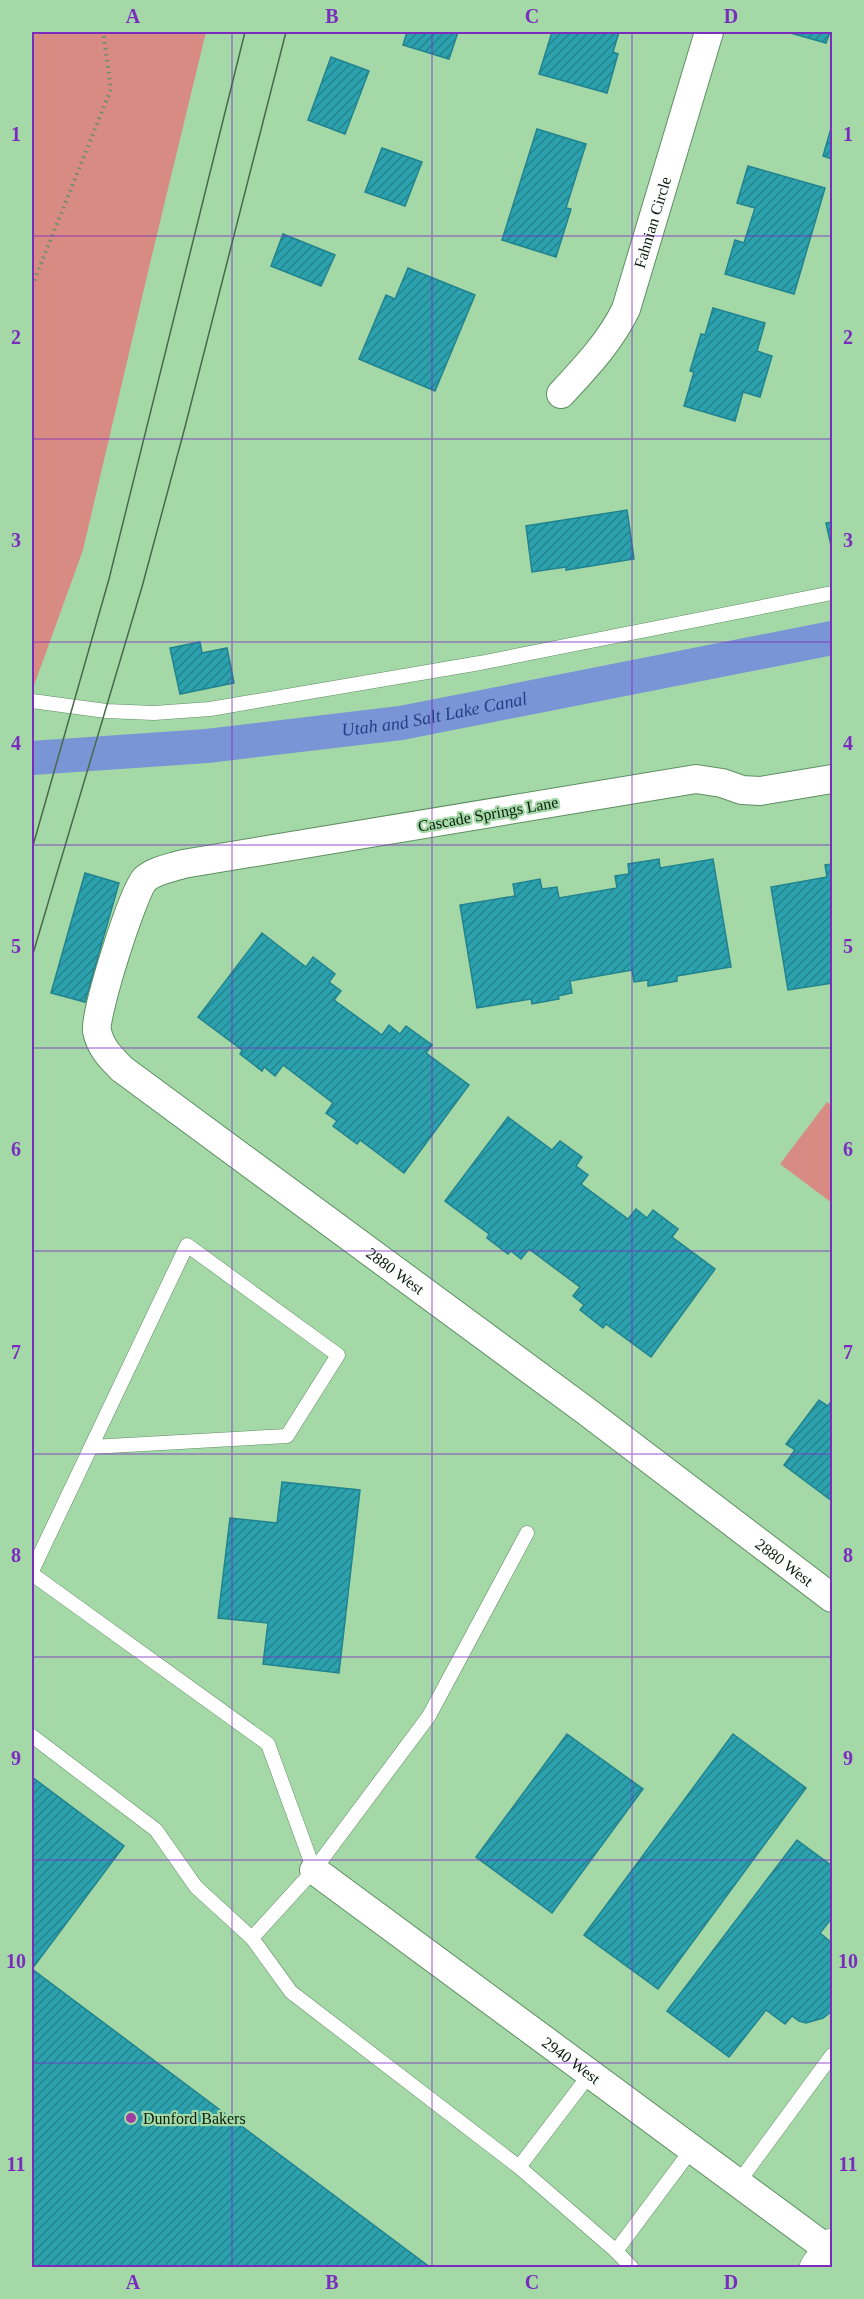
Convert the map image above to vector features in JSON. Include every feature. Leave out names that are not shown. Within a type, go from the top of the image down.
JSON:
[{"type":"street","name":"Fahnian Circle","points":[[561,394],[605,346],[626,309],[709,32]]},
{"type":"street","name":"Cascade Springs Lane","points":[[144,880],[160,871],[183,864],[696,779],[722,783],[742,790],[760,791],[832,780]]},
{"type":"street","name":"2880 West","points":[[144,880],[133,899],[100,1006],[97,1030],[105,1051],[131,1076],[586,1412],[832,1598]]},
{"type":"street","name":"2940 West","points":[[314,1870],[738,2183],[826,2254]]},
{"type":"lane","points":[[32,701],[106,711],[145,713],[210,709],[480,663],[832,593]]},
{"type":"lane","points":[[91,1447],[286,1436],[338,1355],[187,1245],[91,1447],[32,1572],[268,1744],[314,1870]]},
{"type":"lane","points":[[252,1938],[314,1870],[429,1716],[527,1533]]},
{"type":"lane","points":[[32,1736],[156,1830],[196,1887],[252,1938],[291,1992],[519,2167],[632,2268]]},
{"type":"lane","points":[[738,2183],[832,2055]]},
{"type":"lane","points":[[519,2167],[591,2074]]},
{"type":"lane","points":[[616,2252],[692,2149]]},
{"type":"path","points":[[32,286],[111,89],[103,32]]},
{"type":"shaded area","points":[[32,32],[206,32],[83,550],[32,691]]},
{"type":"shaded area","points":[[827,1102],[832,1106],[832,1203],[780,1164]]},
{"type":"building","points":[[407,32],[458,32],[449,59],[403,45]]},
{"type":"building","points":[[552,32],[619,32],[613,52],[618,54],[607,93],[539,74]]},
{"type":"building","points":[[787,32],[830,32],[826,43]]},
{"type":"building","points":[[331,57],[369,71],[345,134],[308,120]]},
{"type":"building","points":[[832,125],[832,159],[823,156]]},
{"type":"building","points":[[537,129],[586,144],[566,208],[571,209],[556,257],[502,240]]},
{"type":"building","points":[[382,148],[422,162],[405,206],[365,192]]},
{"type":"building","points":[[748,166],[825,188],[794,294],[725,274],[735,240],[744,243],[755,208],[737,203]]},
{"type":"building","points":[[283,234],[335,255],[321,286],[271,266]]},
{"type":"building","points":[[408,268],[475,295],[435,391],[359,359],[386,295],[395,299]]},
{"type":"building","points":[[713,308],[765,323],[757,351],[772,356],[760,397],[743,392],[735,421],[684,406],[694,372],[690,371],[701,334],[705,335]]},
{"type":"building","points":[[627,510],[634,559],[566,570],[566,567],[532,572],[526,526]]},
{"type":"building","points":[[832,522],[832,550],[826,523]]},
{"type":"building","points":[[200,642],[202,653],[227,648],[234,683],[180,694],[170,648]]},
{"type":"building","points":[[659,859],[660,868],[713,859],[731,967],[677,976],[677,981],[648,986],[648,980],[634,982],[632,970],[570,981],[572,993],[558,996],[559,999],[532,1004],[531,999],[477,1008],[460,905],[515,896],[513,884],[540,879],[542,889],[557,887],[559,898],[617,888],[615,876],[629,874],[628,864]]},
{"type":"building","points":[[832,864],[832,983],[788,990],[771,887],[827,877],[825,865]]},
{"type":"building","points":[[85,873],[119,883],[85,1002],[51,993]]},
{"type":"building","points":[[262,933],[306,967],[313,957],[335,974],[329,982],[341,991],[334,1000],[382,1035],[389,1025],[400,1034],[406,1026],[432,1045],[426,1053],[469,1085],[404,1173],[360,1140],[357,1144],[333,1126],[337,1121],[326,1113],[333,1103],[283,1065],[275,1076],[264,1067],[262,1071],[240,1054],[242,1050],[198,1017]]},
{"type":"building","points":[[508,1117],[552,1150],[560,1141],[582,1157],[576,1166],[588,1175],[581,1184],[628,1219],[636,1209],[647,1218],[653,1210],[678,1229],[672,1237],[715,1269],[651,1357],[606,1324],[603,1328],[580,1310],[584,1305],[573,1296],[580,1287],[529,1249],[521,1259],[511,1251],[508,1254],[487,1238],[489,1234],[445,1201]]},
{"type":"building","points":[[819,1400],[828,1406],[832,1400],[832,1501],[784,1465],[795,1450],[786,1444]]},
{"type":"building","points":[[282,1482],[360,1490],[339,1673],[263,1664],[268,1623],[218,1618],[230,1518],[277,1523]]},
{"type":"building","points":[[567,1734],[643,1789],[552,1913],[476,1857]]},
{"type":"building","points":[[733,1734],[806,1788],[658,1989],[584,1935]]},
{"type":"building","points":[[32,1777],[124,1846],[32,1969]]},
{"type":"building","points":[[797,1840],[832,1866],[832,1918],[820,1933],[832,1943],[832,2011],[823,2018],[806,2023],[792,2016],[785,2024],[766,2010],[729,2057],[667,2011]]},
{"type":"building","name":"Dunford Bakers","points":[[32,1969],[431,2268],[32,2268]]},
{"type":"waterway","name":"Utah and Salt Lake Canal","points":[[32,758],[207,746],[401,723],[832,638]]},
{"type":"tram line","points":[[32,849],[109,579],[245,32]]},
{"type":"tram line","points":[[32,957],[142,587],[286,32]]},
{"type":"place","name":"Dunford Bakers","points":[[131,2118]]}]
